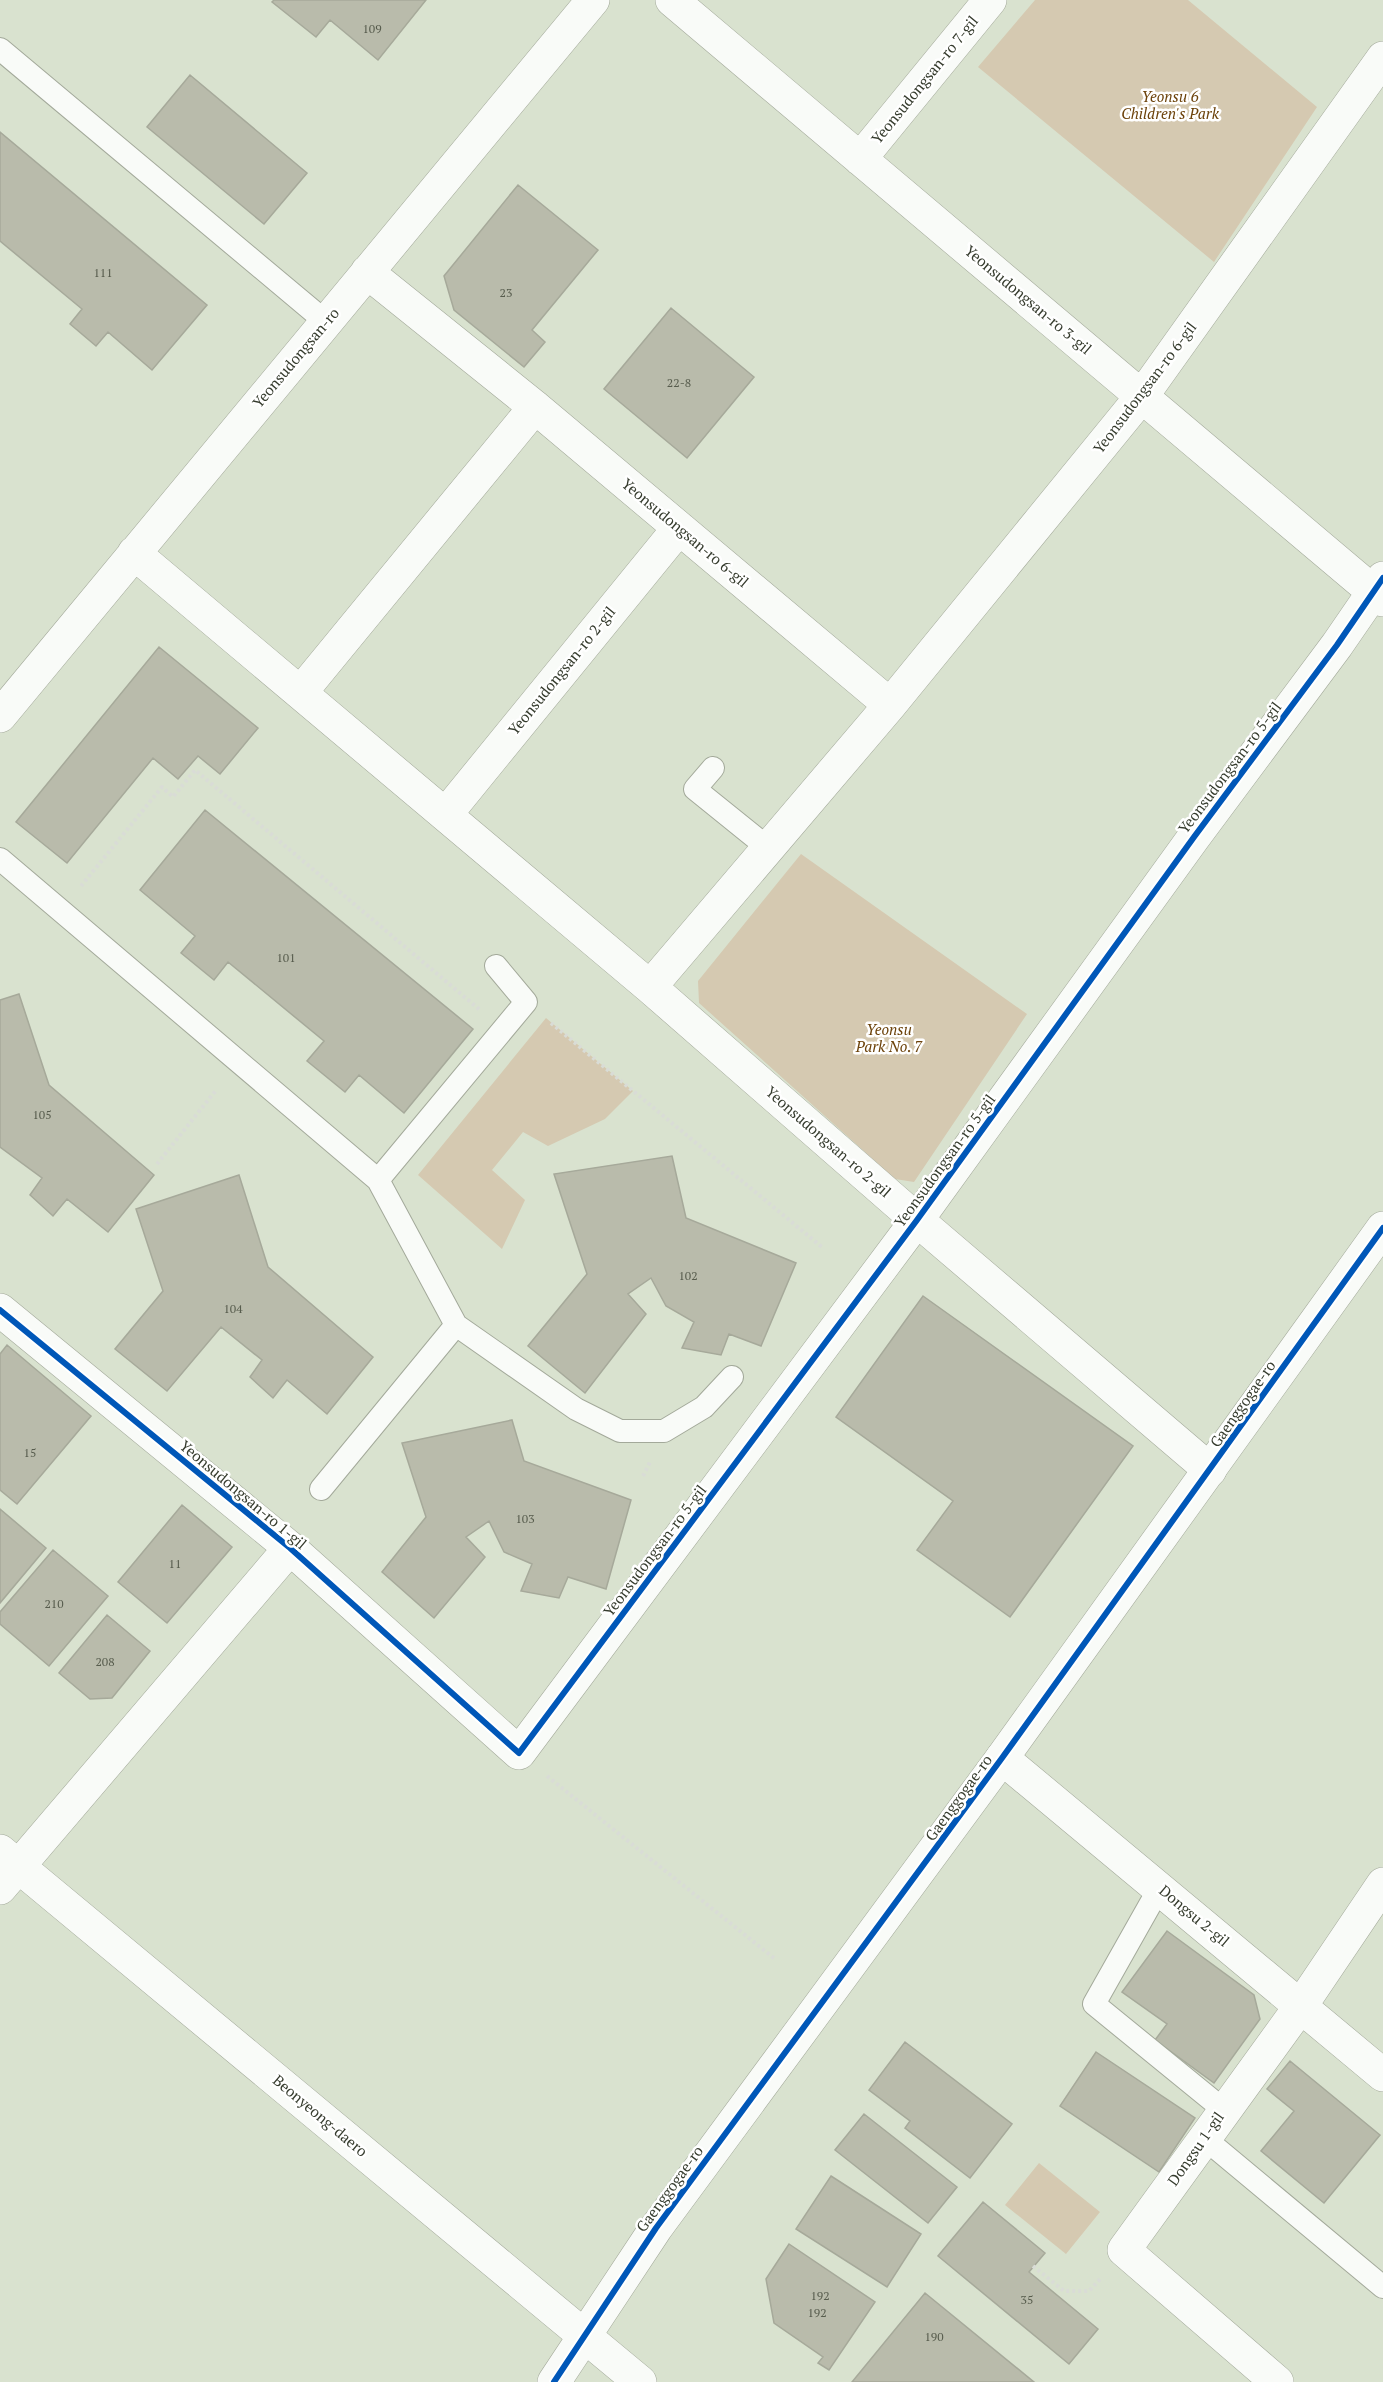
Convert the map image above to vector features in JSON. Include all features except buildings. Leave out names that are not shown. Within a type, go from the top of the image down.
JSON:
[{"type":"street","name":"Yeonsudongsan-ro","points":[[0,716],[593,0]]},
{"type":"street","name":"Yeonsudongsan-ro 3-gil","points":[[672,0],[1142,396],[1380,590]]},
{"type":"street","name":"Yeonsudongsan-ro 7-gil","points":[[861,159],[990,0]]},
{"type":"street","name":"Yeonsudongsan-ro 6-gil","points":[[650,987],[890,705],[1142,396],[1383,58]]},
{"type":"street","name":"Yeonsudongsan-ro 6-gil","points":[[367,272],[535,407],[890,705]]},
{"type":"street","points":[[301,692],[535,407]]},
{"type":"street","name":"Yeonsudongsan-ro 2-gil","points":[[446,814],[679,528]]},
{"type":"street","name":"Yeonsudongsan-ro 2-gil","points":[[134,553],[650,987],[917,1220],[1210,1470]]},
{"type":"street","name":"Yeonsudongsan-ro 5-gil","points":[[519,1754],[917,1220],[1194,837],[1380,590]]},
{"type":"street","name":"Gaenggogae-ro","points":[[554,2382],[656,2228],[1002,1758],[1383,1228]]},
{"type":"street","name":"Yeonsudongsan-ro 1-gil","points":[[0,1310],[290,1548],[519,1754]]},
{"type":"street","points":[[6,1868],[290,1548]]},
{"type":"street","name":"Dongsu 2-gil","points":[[1002,1758],[1161,1887],[1383,2075]]},
{"type":"street","name":"Beonyeong-daero","points":[[6,1868],[640,2382]]},
{"type":"street","name":"Dongsu 1-gil","points":[[1124,2250],[1300,2007],[1383,1884]]},
{"type":"street","points":[[1124,2250],[1277,2382]]},
{"type":"lane","points":[[0,49],[326,322]]},
{"type":"lane","points":[[713,768],[695,789],[768,848]]},
{"type":"lane","points":[[0,859],[378,1180],[456,1325],[576,1409],[620,1431],[664,1431],[704,1407],[732,1377]]},
{"type":"lane","points":[[378,1180],[526,1002],[496,966]]},
{"type":"lane","points":[[321,1489],[456,1325]]},
{"type":"lane","points":[[1161,1887],[1094,2004],[1224,2110]]},
{"type":"lane","points":[[1204,2138],[1383,2287]]},
{"type":"path","points":[[76,891],[162,787],[173,797],[195,770],[504,1029]]},
{"type":"path","points":[[526,1002],[824,1248]]},
{"type":"path","points":[[157,1164],[217,1089]]},
{"type":"path","points":[[519,1754],[775,1959]]},
{"type":"path","points":[[1034,2266],[1064,2291],[1089,2291],[1124,2250]]},
{"type":"green space","name":"Yeonsu 6 Children's Park","points":[[1035,0],[1188,0],[1317,107],[1214,262],[978,67]]},
{"type":"green space","name":"Yeonsu Park No. 7","points":[[801,854],[1027,1014],[914,1182],[895,1179],[699,1003],[698,981]]},
{"type":"green space","points":[[546,1018],[633,1091],[605,1119],[548,1146],[523,1132],[492,1170],[525,1200],[502,1249],[418,1175]]},
{"type":"green space","points":[[1039,2163],[1100,2212],[1066,2254],[1005,2205]]},
{"type":"cycle path","points":[[0,1310],[290,1548],[519,1753],[917,1220],[1194,837],[1337,645],[1383,578]]},
{"type":"cycle path","points":[[554,2382],[656,2228],[1002,1758],[1383,1228]]}]
